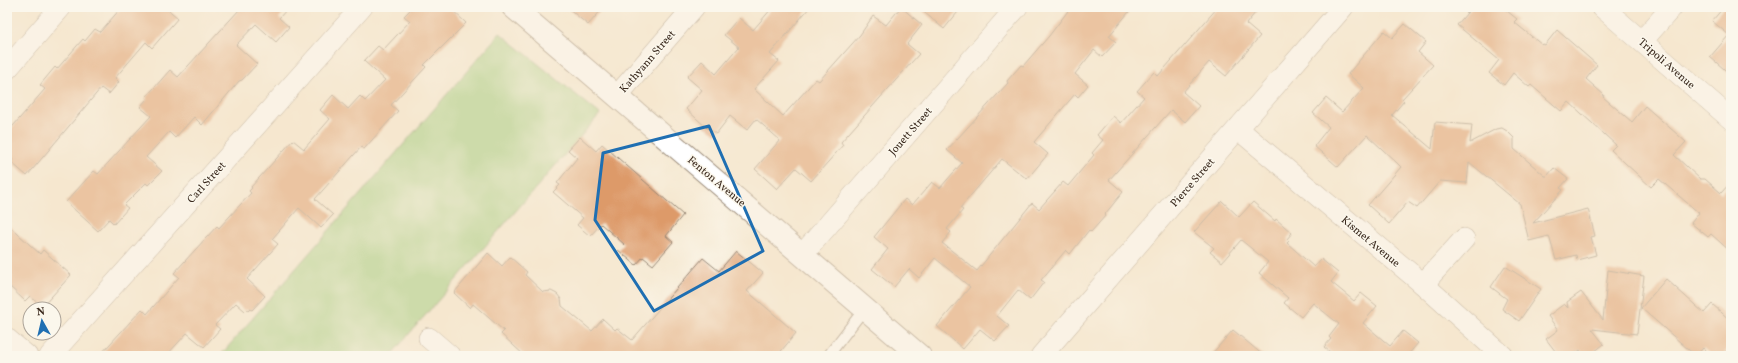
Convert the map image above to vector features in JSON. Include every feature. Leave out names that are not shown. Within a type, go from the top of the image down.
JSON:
[{"type":"street","points":[[7,69],[61,7]]},
{"type":"street","name":"Carl Street","points":[[50,356],[362,7]]},
{"type":"street","name":"Fenton Avenue","points":[[513,7],[803,254],[920,356]]},
{"type":"street","name":"Kathyann Street","points":[[617,96],[694,7]]},
{"type":"street","name":"Jouett Street","points":[[803,254],[1017,7]]},
{"type":"street","name":"Pierce Street","points":[[1042,356],[1343,7]]},
{"type":"street","name":"Tripoli Avenue","points":[[1602,7],[1731,118]]},
{"type":"street","points":[[1642,41],[1672,7]]},
{"type":"street","name":"Kismet Avenue","points":[[1238,129],[1423,284],[1503,356]]},
{"type":"street","points":[[1423,284],[1464,239]]},
{"type":"street","points":[[429,338],[450,356]]},
{"type":"street","points":[[7,339],[27,356]]},
{"type":"lane","points":[[828,356],[865,308]]},
{"type":"highlighted area","points":[[709,126],[763,251],[654,311],[595,220],[603,153]]},
{"type":"green space","points":[[500,33],[600,114],[390,356],[220,356]]},
{"type":"building","points":[[122,7],[165,7],[178,18],[152,48],[146,42],[115,78],[119,82],[109,94],[101,88],[27,176],[11,162],[13,160],[7,154],[7,133],[45,89],[40,85],[55,67],[57,69],[83,39],[85,41],[95,29],[100,32]]},
{"type":"building","points":[[238,7],[289,7],[279,18],[289,27],[276,42],[256,24],[236,45],[257,64],[242,80],[239,81],[202,125],[194,117],[175,138],[169,132],[146,157],[162,171],[148,185],[146,183],[124,205],[128,208],[114,224],[109,219],[98,231],[66,202],[94,171],[98,174],[151,116],[140,107],[147,99],[146,97],[170,70],[178,77],[240,9]]},
{"type":"building","points":[[413,7],[449,7],[466,23],[424,65],[426,67],[391,105],[398,111],[364,149],[361,147],[315,199],[333,215],[321,228],[299,208],[272,239],[278,244],[247,279],[265,296],[252,310],[250,309],[248,311],[247,309],[245,311],[236,303],[215,325],[220,329],[204,347],[187,333],[166,356],[99,356],[142,309],[147,314],[179,277],[174,273],[217,226],[219,228],[251,193],[249,191],[252,188],[251,187],[293,140],[304,149],[330,119],[320,110],[333,95],[348,109],[360,96],[365,101],[385,80],[364,61],[378,46],[383,50],[410,21],[404,16]]},
{"type":"building","points":[[567,7],[604,7],[588,25]]},
{"type":"building","points":[[773,7],[810,7],[770,54],[779,61],[754,89],[783,116],[816,79],[819,81],[860,35],[873,16],[886,25],[901,7],[922,25],[907,44],[919,54],[841,142],[843,145],[828,162],[811,181],[796,168],[777,189],[755,169],[780,140],[756,119],[747,130],[730,116],[716,134],[686,109],[702,90],[687,77],[702,61],[716,74],[739,47],[724,35],[739,18],[753,30]]},
{"type":"building","points":[[918,7],[962,7],[944,29]]},
{"type":"building","points":[[1071,7],[1133,7],[1109,36],[1116,42],[1102,57],[1094,50],[1075,74],[1088,85],[1078,97],[1075,94],[1034,142],[1048,154],[1027,179],[1002,159],[960,208],[963,210],[947,229],[951,232],[942,243],[977,271],[1032,203],[1039,209],[1063,182],[1068,186],[1094,155],[1092,153],[1103,140],[1097,135],[1113,116],[1121,123],[1144,97],[1137,91],[1154,72],[1158,76],[1218,7],[1260,7],[1246,24],[1260,36],[1226,76],[1209,62],[1183,92],[1199,106],[1185,122],[1171,110],[1109,180],[1123,192],[1105,214],[1106,215],[1091,232],[1089,230],[1070,254],[1066,250],[1041,280],[1044,282],[1030,300],[1018,290],[997,316],[1009,326],[995,341],[980,329],[963,349],[937,326],[970,287],[935,258],[919,278],[909,269],[894,287],[872,269],[888,249],[874,237],[905,199],[912,205],[932,182],[940,188],[962,163],[947,150],[1008,83],[1007,81],[1021,65],[1023,66],[1049,36]]},
{"type":"building","points":[[1472,7],[1502,7],[1517,19],[1514,22],[1542,45],[1545,45],[1557,30],[1597,65],[1586,79],[1604,95],[1603,97],[1632,122],[1645,106],[1686,142],[1674,155],[1700,179],[1705,179],[1721,193],[1731,182],[1731,252],[1711,234],[1708,237],[1691,223],[1699,213],[1659,179],[1651,187],[1611,150],[1616,145],[1569,102],[1561,111],[1531,85],[1529,87],[1513,73],[1504,85],[1489,73],[1499,60],[1457,25]]},
{"type":"building","points":[[1724,7],[1731,7],[1731,75],[1710,57],[1729,35],[1712,21]]},
{"type":"building","points":[[1405,24],[1426,42],[1418,52],[1433,65],[1402,99],[1404,101],[1392,115],[1432,149],[1435,122],[1472,125],[1470,143],[1496,129],[1502,128],[1507,131],[1514,138],[1514,149],[1545,176],[1547,176],[1554,168],[1568,179],[1560,188],[1563,190],[1533,223],[1588,209],[1595,236],[1591,237],[1596,255],[1577,260],[1576,255],[1556,260],[1549,236],[1529,241],[1520,204],[1469,162],[1467,183],[1440,181],[1417,208],[1408,202],[1389,224],[1368,205],[1401,167],[1367,135],[1338,167],[1314,146],[1329,127],[1313,113],[1326,98],[1342,112],[1364,88],[1348,74],[1384,31],[1392,38]]},
{"type":"building","points":[[580,137],[596,151],[602,144],[683,215],[666,236],[673,242],[653,265],[643,257],[636,265],[618,250],[624,244],[601,224],[590,236],[577,225],[583,218],[553,192],[560,185],[557,183],[577,158],[568,150]]},
{"type":"building","points":[[1222,201],[1239,217],[1253,202],[1292,233],[1287,239],[1289,241],[1287,243],[1314,267],[1321,259],[1338,273],[1331,282],[1354,301],[1361,293],[1377,306],[1363,323],[1390,346],[1403,331],[1418,343],[1407,356],[1335,356],[1324,347],[1331,339],[1329,337],[1339,324],[1313,303],[1301,317],[1284,303],[1288,298],[1259,273],[1268,262],[1241,240],[1222,262],[1210,252],[1214,248],[1194,232]]},
{"type":"building","points":[[7,224],[40,254],[43,250],[71,275],[47,301],[35,301],[30,296],[25,301],[7,284]]},
{"type":"building","points":[[736,251],[763,273],[747,291],[796,333],[777,356],[525,356],[501,334],[504,331],[473,304],[470,308],[454,293],[488,253],[502,266],[510,257],[527,272],[525,275],[543,292],[551,291],[557,294],[561,299],[562,306],[592,331],[603,319],[615,330],[617,328],[632,340],[703,258],[719,271]]},
{"type":"building","points":[[1505,266],[1541,289],[1519,321],[1502,309],[1507,299],[1491,287]]},
{"type":"building","points":[[1608,270],[1644,276],[1637,334],[1592,329],[1604,344],[1589,356],[1584,356],[1580,350],[1572,356],[1559,356],[1546,339],[1558,330],[1548,316],[1564,304],[1568,308],[1567,302],[1581,292],[1603,320]]},
{"type":"building","points":[[1666,279],[1704,313],[1712,304],[1731,321],[1731,346],[1722,356],[1712,356],[1703,348],[1696,356],[1641,308]]},
{"type":"building","points":[[1233,330],[1264,356],[1210,356]]}]
